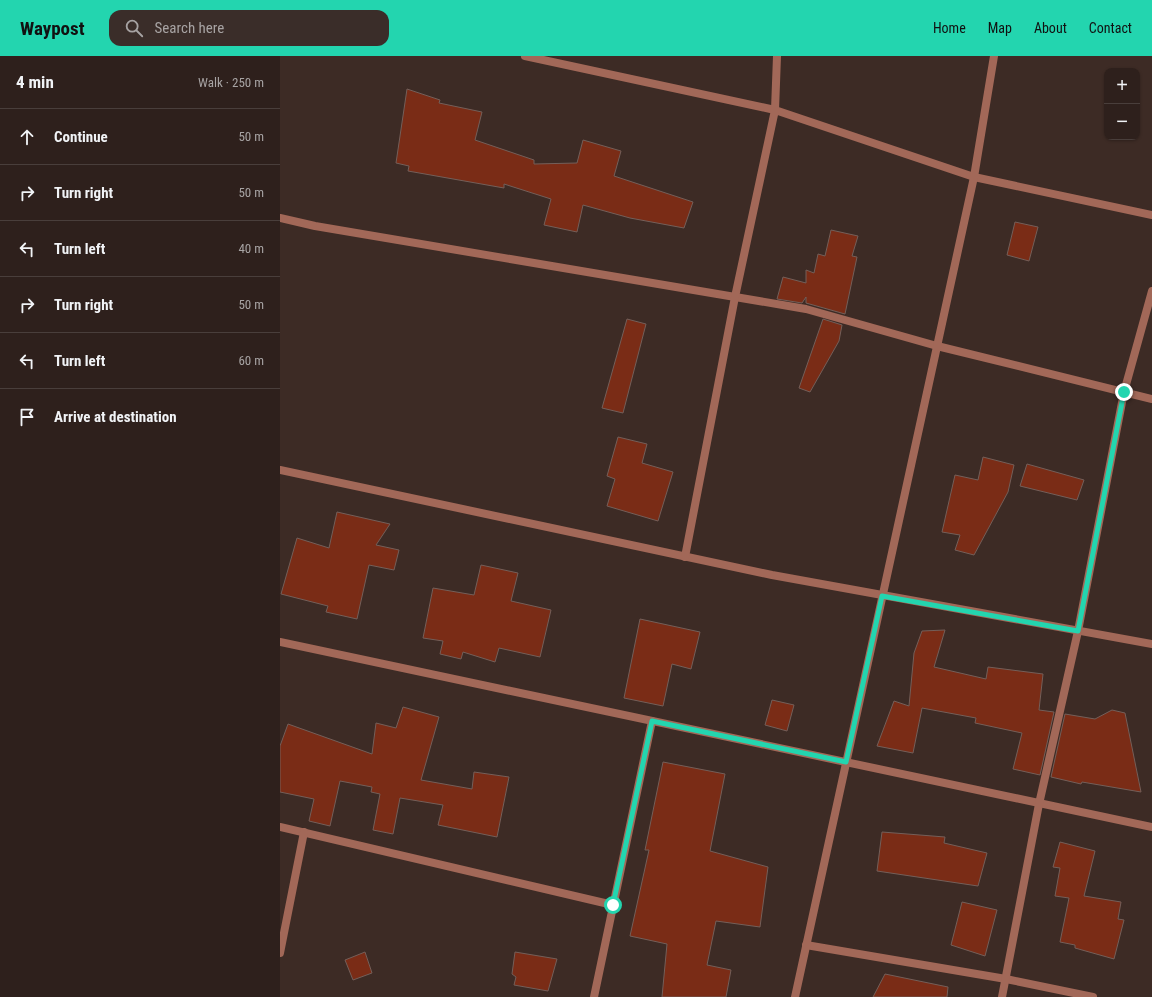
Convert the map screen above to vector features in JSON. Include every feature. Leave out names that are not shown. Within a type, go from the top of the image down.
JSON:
[{"type":"street","points":[[525,56],[776,110],[974,177],[1152,215]]},
{"type":"street","points":[[685,557],[735,297],[776,110],[777,56]]},
{"type":"street","points":[[795,997],[974,177],[994,56]]},
{"type":"street","points":[[280,218],[806,310],[936,346],[1152,399]]},
{"type":"street","points":[[1002,997],[1039,804],[1078,631],[1124,392],[1152,291]]},
{"type":"street","points":[[280,470],[772,576],[1152,644]]},
{"type":"street","points":[[280,642],[1152,827]]},
{"type":"street","points":[[594,997],[652,721]]},
{"type":"street","points":[[280,827],[613,905]]},
{"type":"street","points":[[280,953],[304,832]]},
{"type":"street","points":[[806,945],[1006,979],[1093,997]]},
{"type":"building","points":[[407,89],[440,100],[439,103],[482,112],[475,140],[534,160],[534,164],[577,163],[583,140],[621,151],[614,176],[693,202],[684,228],[630,218],[583,205],[577,232],[544,225],[551,199],[504,184],[504,188],[408,171],[409,166],[396,163]]},
{"type":"building","points":[[1015,222],[1038,227],[1029,261],[1007,255]]},
{"type":"building","points":[[831,230],[858,236],[852,256],[857,257],[845,314],[806,303],[806,297],[802,303],[777,299],[783,277],[806,283],[806,270],[814,273],[818,254],[825,256]]},
{"type":"building","points":[[627,319],[646,324],[623,413],[602,408]]},
{"type":"building","points":[[823,319],[842,325],[839,341],[810,392],[799,388]]},
{"type":"building","points":[[618,437],[647,444],[642,463],[673,472],[658,521],[607,506],[615,479],[607,476]]},
{"type":"building","points":[[983,457],[1014,465],[1008,492],[974,555],[955,550],[960,535],[942,532],[955,475],[978,480]]},
{"type":"building","points":[[1027,464],[1084,480],[1077,500],[1020,486]]},
{"type":"building","points":[[337,512],[390,524],[376,545],[399,550],[394,570],[369,565],[357,619],[326,612],[328,606],[281,594],[297,538],[329,548]]},
{"type":"building","points":[[481,565],[518,573],[511,601],[551,610],[540,657],[499,648],[495,662],[463,652],[461,659],[440,654],[443,641],[423,638],[433,588],[474,595]]},
{"type":"building","points":[[640,619],[700,632],[691,669],[672,664],[663,706],[624,698]]},
{"type":"building","points":[[945,630],[934,667],[986,679],[988,667],[1043,674],[1039,710],[1054,712],[1040,775],[1013,769],[1022,733],[975,723],[976,718],[922,708],[913,753],[877,746],[894,701],[909,706],[914,653],[922,631]]},
{"type":"building","points":[[772,700],[794,705],[787,731],[765,725]]},
{"type":"building","points":[[403,707],[439,717],[421,780],[472,789],[474,772],[509,777],[497,837],[438,825],[443,805],[400,798],[393,834],[373,830],[380,794],[371,792],[372,787],[340,781],[330,826],[309,821],[314,799],[280,792],[280,746],[288,724],[372,754],[376,723],[396,728]]},
{"type":"building","points":[[1112,710],[1125,713],[1141,792],[1082,782],[1081,784],[1051,777],[1065,714],[1095,719]]},
{"type":"building","points":[[663,762],[725,774],[710,851],[768,867],[760,927],[716,921],[707,965],[731,970],[726,997],[662,997],[667,944],[630,936],[649,850],[645,850]]},
{"type":"building","points":[[882,832],[945,837],[944,843],[987,853],[978,886],[877,871]]},
{"type":"building","points":[[1060,842],[1095,851],[1084,896],[1121,902],[1118,919],[1124,920],[1114,959],[1075,948],[1075,945],[1060,942],[1069,898],[1055,896],[1060,868],[1053,867]]},
{"type":"building","points":[[962,902],[997,910],[985,956],[951,945]]},
{"type":"building","points":[[365,952],[372,973],[353,980],[345,960]]},
{"type":"building","points":[[515,952],[557,959],[548,991],[514,985],[516,977],[512,974]]},
{"type":"building","points":[[885,974],[948,987],[947,997],[873,997]]},
{"type":"route","points":[[613,905],[652,721],[846,762],[882,596],[1078,631],[1124,392]]}]
